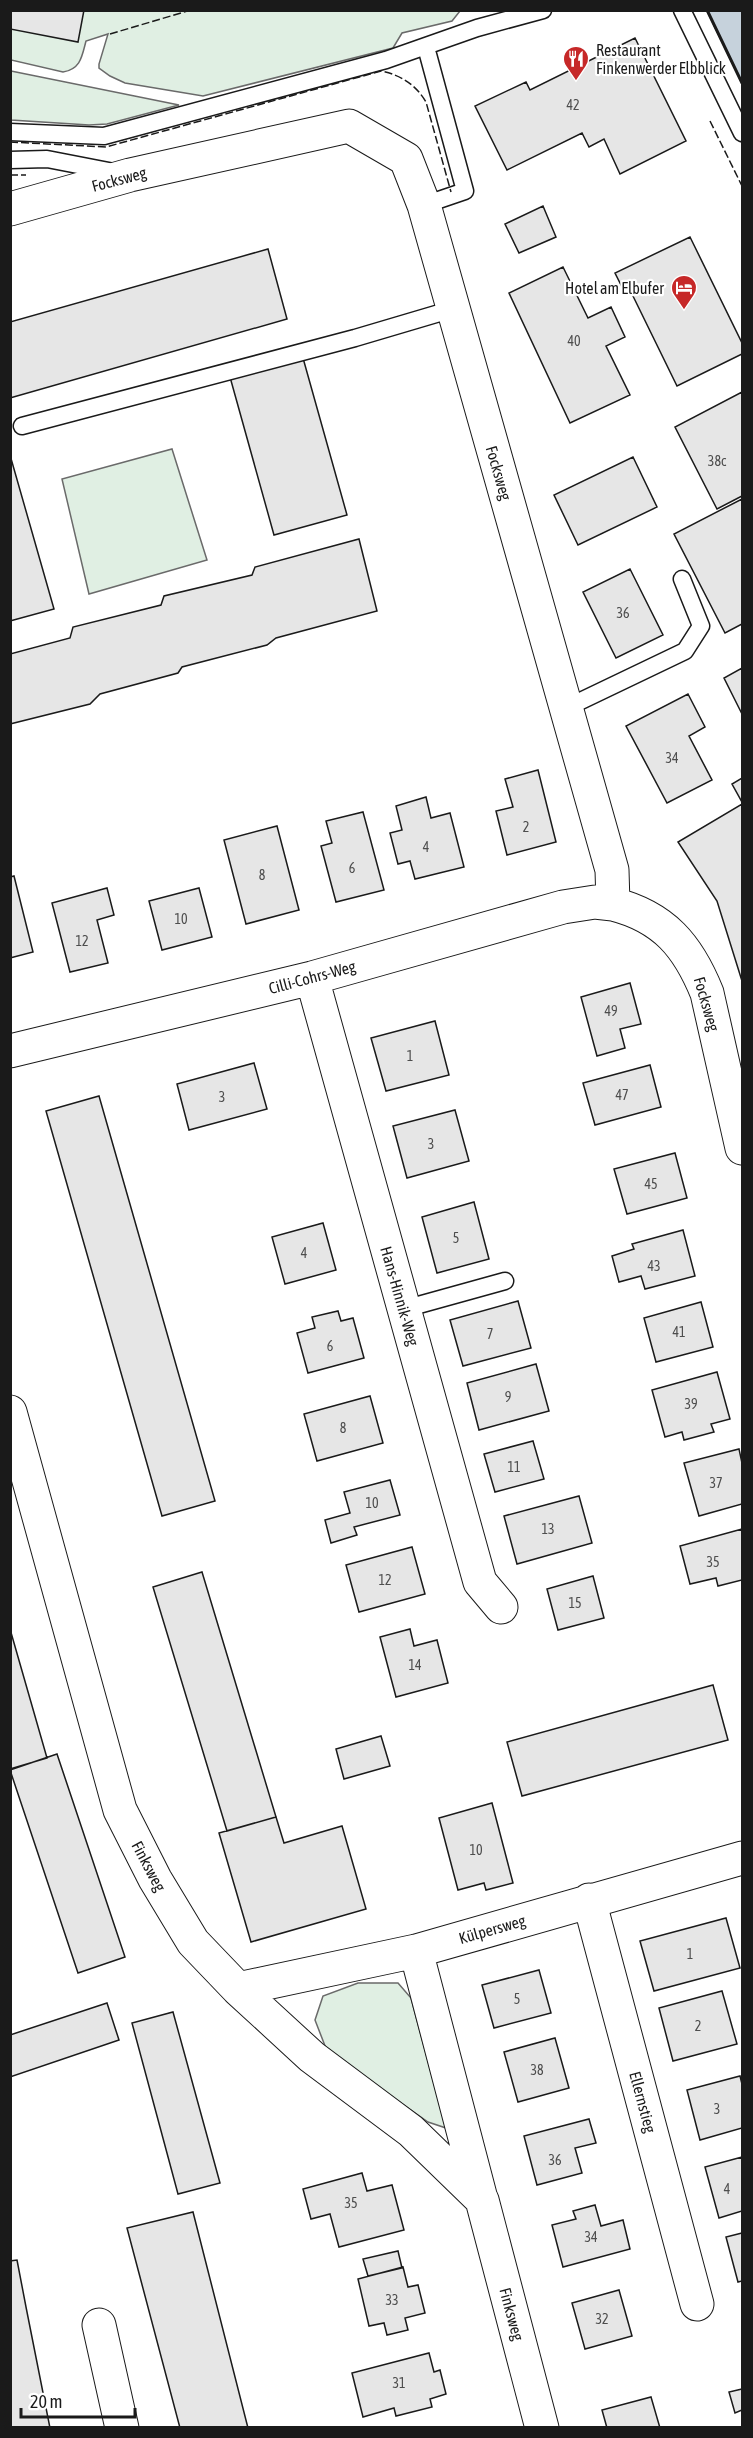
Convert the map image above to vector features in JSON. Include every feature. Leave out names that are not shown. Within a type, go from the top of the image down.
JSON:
[{"type":"street","name":"Focksweg","points":[[10,209],[130,176],[349,126],[406,159],[424,205],[612,870],[613,904],[642,914],[666,929],[688,954],[698,971],[707,993],[742,1148]]},
{"type":"street","name":"Cilli-Cohrs-Weg","points":[[10,1051],[312,978],[563,907],[595,902],[613,904]]},
{"type":"street","name":"Hans-Hinnik-Weg","points":[[312,978],[480,1582],[501,1607]]},
{"type":"street","name":"Finksweg","points":[[10,1412],[120,1810],[155,1879],[193,1942],[238,1989],[312,2057],[411,2131],[482,2200]]},
{"type":"street","name":"Külpersweg","points":[[238,1989],[416,1951],[742,1858]]},
{"type":"street","name":"Ellernstieg","points":[[589,1900],[697,2304]]},
{"type":"street","name":"Finksweg","points":[[416,1951],[542,2427]]},
{"type":"street","points":[[99,2325],[122,2427]]},
{"type":"lane","points":[[10,132],[104,136],[386,60],[477,28],[543,10]]},
{"type":"lane","points":[[682,10],[742,133]]},
{"type":"lane","points":[[424,205],[465,190],[426,47]]},
{"type":"lane","points":[[10,160],[47,159],[130,176]]},
{"type":"lane","points":[[22,426],[355,338],[453,309]]},
{"type":"lane","points":[[566,708],[685,651],[701,626],[682,579]]},
{"type":"lane","points":[[404,1309],[505,1281]]},
{"type":"green space","points":[[11,11],[460,11],[452,21],[402,33],[393,48],[203,96],[125,83],[110,76],[99,68],[108,34],[86,41],[80,61],[74,68],[63,72],[11,60]]},
{"type":"green space","points":[[10,71],[179,105],[107,124],[11,120]]},
{"type":"green space","points":[[172,449],[207,560],[89,594],[62,479]]},
{"type":"green space","points":[[358,1983],[398,1983],[411,1998],[446,2128],[428,2122],[327,2051],[315,2020],[323,1996]]},
{"type":"shaded area","points":[[707,11],[742,11],[742,83]]},
{"type":"building","points":[[10,10],[84,10],[78,42],[10,29]]},
{"type":"building","points":[[635,38],[686,141],[620,174],[604,139],[589,147],[582,133],[507,170],[475,106],[526,82],[530,90]]},
{"type":"building","points":[[543,206],[556,237],[519,253],[505,224]]},
{"type":"building","points":[[690,237],[742,343],[742,354],[677,386],[631,292],[626,295],[615,273]]},
{"type":"building","points":[[268,249],[287,319],[10,398],[10,322]]},
{"type":"building","points":[[563,267],[588,318],[611,307],[625,337],[606,346],[630,395],[570,423],[509,293]]},
{"type":"building","points":[[303,358],[347,515],[274,535],[230,377]]},
{"type":"building","points":[[742,392],[742,496],[717,509],[675,427]]},
{"type":"building","points":[[10,455],[54,609],[10,621]]},
{"type":"building","points":[[633,457],[657,507],[578,545],[554,495]]},
{"type":"building","points":[[742,499],[742,624],[725,633],[674,534]]},
{"type":"building","points":[[359,539],[377,611],[276,638],[267,645],[182,667],[178,673],[100,694],[90,704],[10,724],[10,654],[70,638],[73,627],[161,605],[164,596],[252,575],[255,567]]},
{"type":"building","points":[[630,569],[663,635],[616,658],[583,592]]},
{"type":"building","points":[[742,668],[742,714],[724,678]]},
{"type":"building","points":[[688,694],[705,727],[689,736],[712,780],[667,803],[626,726]]},
{"type":"building","points":[[538,770],[556,842],[507,855],[496,811],[513,807],[505,779]]},
{"type":"building","points":[[742,778],[742,802],[732,784]]},
{"type":"building","points":[[426,797],[431,818],[450,813],[464,867],[415,879],[410,861],[398,864],[390,833],[402,830],[396,806]]},
{"type":"building","points":[[742,804],[742,981],[717,901],[678,842]]},
{"type":"building","points":[[363,812],[384,890],[336,902],[321,846],[332,843],[326,821]]},
{"type":"building","points":[[277,826],[299,910],[246,924],[224,840]]},
{"type":"building","points":[[14,876],[33,952],[10,958],[10,877]]},
{"type":"building","points":[[107,888],[114,915],[97,920],[108,963],[70,972],[52,903]]},
{"type":"building","points":[[199,888],[212,937],[162,950],[149,901]]},
{"type":"building","points":[[630,983],[641,1024],[620,1029],[625,1048],[597,1056],[581,997]]},
{"type":"building","points":[[435,1021],[449,1075],[386,1091],[371,1038]]},
{"type":"building","points":[[254,1063],[267,1109],[189,1130],[177,1084]]},
{"type":"building","points":[[650,1065],[661,1107],[595,1125],[583,1083]]},
{"type":"building","points":[[99,1096],[215,1501],[162,1516],[46,1111]]},
{"type":"building","points":[[455,1110],[469,1161],[407,1178],[393,1126]]},
{"type":"building","points":[[675,1153],[687,1198],[627,1214],[614,1169]]},
{"type":"building","points":[[474,1202],[489,1259],[437,1273],[422,1217]]},
{"type":"building","points":[[323,1223],[336,1270],[285,1284],[272,1237]]},
{"type":"building","points":[[683,1230],[695,1276],[645,1289],[641,1276],[619,1282],[612,1256],[634,1249],[632,1244]]},
{"type":"building","points":[[518,1301],[531,1348],[463,1366],[450,1320]]},
{"type":"building","points":[[701,1302],[713,1347],[656,1362],[644,1318]]},
{"type":"building","points":[[338,1311],[341,1321],[353,1318],[364,1358],[308,1373],[297,1333],[315,1328],[312,1317]]},
{"type":"building","points":[[536,1364],[549,1411],[479,1430],[467,1383]]},
{"type":"building","points":[[717,1372],[730,1419],[711,1424],[714,1432],[684,1440],[682,1432],[665,1437],[652,1390]]},
{"type":"building","points":[[370,1396],[383,1443],[317,1461],[304,1414]]},
{"type":"building","points":[[533,1441],[544,1479],[495,1492],[484,1454]]},
{"type":"building","points":[[739,1449],[742,1463],[742,1504],[699,1516],[684,1463]]},
{"type":"building","points":[[390,1480],[400,1515],[354,1527],[357,1535],[331,1543],[325,1520],[350,1513],[344,1492]]},
{"type":"building","points":[[579,1496],[592,1543],[517,1564],[504,1516]]},
{"type":"building","points":[[742,1529],[742,1580],[718,1586],[716,1578],[690,1584],[680,1546]]},
{"type":"building","points":[[412,1547],[425,1594],[359,1612],[346,1565]]},
{"type":"building","points":[[202,1572],[276,1817],[227,1831],[153,1587]]},
{"type":"building","points":[[593,1576],[604,1618],[558,1630],[547,1589]]},
{"type":"building","points":[[10,1629],[47,1758],[10,1769]]},
{"type":"building","points":[[410,1629],[414,1646],[437,1640],[448,1683],[396,1697],[380,1637]]},
{"type":"building","points":[[713,1685],[728,1740],[522,1796],[507,1742]]},
{"type":"building","points":[[381,1736],[390,1766],[344,1779],[336,1749]]},
{"type":"building","points":[[57,1754],[125,1957],[78,1973],[10,1770]]},
{"type":"building","points":[[492,1803],[513,1883],[486,1890],[484,1883],[458,1890],[439,1818]]},
{"type":"building","points":[[276,1817],[284,1843],[342,1826],[366,1909],[251,1942],[219,1833]]},
{"type":"building","points":[[726,1918],[740,1968],[654,1991],[640,1941]]},
{"type":"building","points":[[539,1970],[551,2013],[494,2028],[482,1985]]},
{"type":"building","points":[[722,1991],[737,2044],[673,2061],[659,2008]]},
{"type":"building","points":[[107,2003],[119,2040],[10,2077],[10,2035]]},
{"type":"building","points":[[173,2012],[220,2183],[178,2194],[132,2023]]},
{"type":"building","points":[[555,2038],[569,2088],[518,2102],[504,2052]]},
{"type":"building","points":[[740,2076],[742,2128],[700,2140],[687,2090]]},
{"type":"building","points":[[589,2119],[596,2143],[575,2148],[582,2173],[537,2185],[524,2136]]},
{"type":"building","points":[[742,2157],[742,2211],[719,2218],[705,2167]]},
{"type":"building","points":[[362,2173],[367,2191],[392,2185],[404,2230],[339,2247],[330,2214],[311,2219],[303,2189]]},
{"type":"building","points":[[595,2205],[601,2226],[623,2220],[630,2249],[563,2267],[552,2225],[576,2219],[573,2211]]},
{"type":"building","points":[[193,2212],[248,2428],[180,2428],[127,2228]]},
{"type":"building","points":[[742,2233],[742,2281],[738,2282],[726,2237]]},
{"type":"building","points":[[398,2251],[402,2268],[368,2276],[363,2259]]},
{"type":"building","points":[[17,2260],[50,2428],[10,2428],[10,2261]]},
{"type":"building","points":[[403,2267],[408,2287],[418,2285],[425,2313],[405,2318],[408,2330],[387,2335],[384,2323],[369,2326],[358,2279]]},
{"type":"building","points":[[619,2290],[632,2336],[585,2349],[572,2303]]},
{"type":"building","points":[[429,2353],[434,2372],[440,2370],[446,2394],[430,2399],[432,2407],[396,2416],[394,2408],[363,2417],[352,2373]]},
{"type":"building","points":[[742,2389],[742,2410],[735,2413],[729,2392]]},
{"type":"building","points":[[651,2397],[660,2428],[607,2428],[602,2410]]},
{"type":"fence","points":[[110,34],[191,10]]},
{"type":"fence","points":[[10,142],[106,147],[381,71],[407,82],[426,102],[451,192]]},
{"type":"fence","points":[[710,121],[742,186]]},
{"type":"fence","points":[[10,175],[26,175]]},
{"type":"wall","points":[[707,10],[742,83]]},
{"type":"place","name":"Restaurant Finkenwerder Elbblick","points":[[576,82]]},
{"type":"place","name":"Hotel am Elbufer","points":[[684,311]]}]
